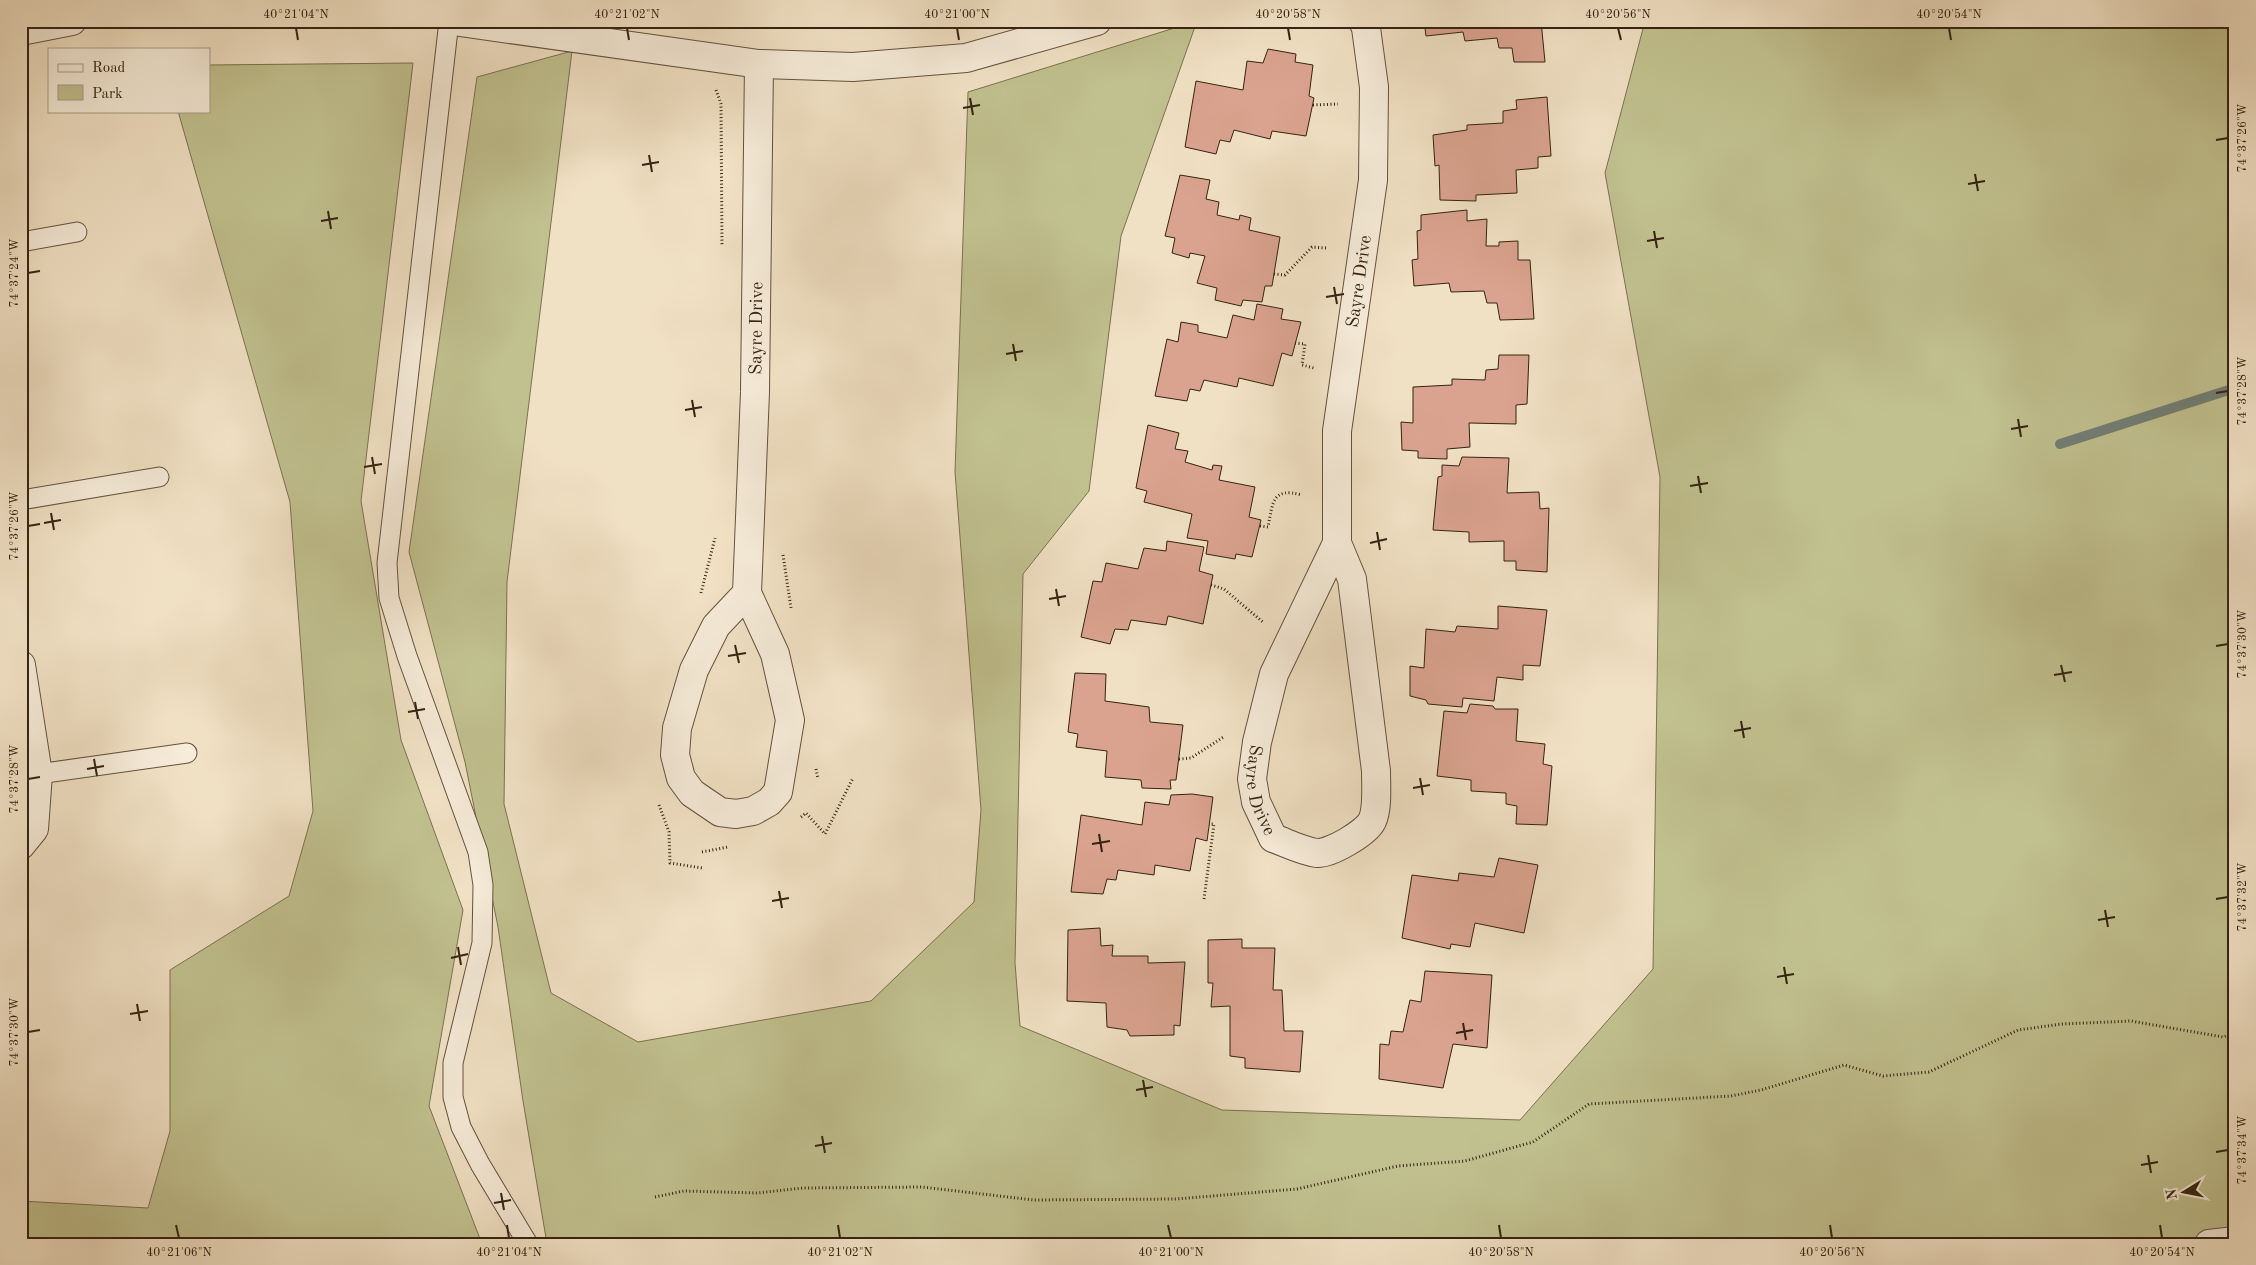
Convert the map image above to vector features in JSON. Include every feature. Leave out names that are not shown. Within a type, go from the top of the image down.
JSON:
[{"type":"street","points":[[21,31],[72,21]]},
{"type":"street","points":[[451,21],[504,25],[759,64],[853,68],[966,58],[1096,21]]},
{"type":"street","name":"Sayre Drive","points":[[1337,544],[1274,674],[1254,754],[1252,779],[1256,802],[1273,838],[1294,847],[1319,853],[1358,836],[1372,820],[1376,796],[1376,771],[1352,579],[1337,544],[1337,432],[1373,180],[1374,87],[1366,28],[1362,21]]},
{"type":"street","name":"Sayre Drive","points":[[747,593],[716,626],[694,670],[677,728],[675,755],[681,778],[692,792],[720,812],[736,814],[753,811],[769,802],[778,792],[790,720],[775,654],[747,593],[755,392],[759,64]]},
{"type":"street","points":[[21,666],[38,774],[34,829],[21,845]]},
{"type":"street","points":[[2209,1244],[2235,1241]]},
{"type":"lane","points":[[451,21],[387,563],[392,606],[407,656],[478,852],[484,885],[482,943],[453,1063],[453,1097],[461,1127],[480,1164],[528,1244]]},
{"type":"lane","points":[[21,242],[77,232]]},
{"type":"lane","points":[[21,500],[159,477]]},
{"type":"lane","points":[[38,774],[187,753]]},
{"type":"path","points":[[725,21],[761,24],[773,21]]},
{"type":"path","points":[[1313,105],[1338,104]]},
{"type":"path","points":[[1274,274],[1285,275],[1312,246],[1327,248]]},
{"type":"path","points":[[1296,343],[1305,344],[1302,365],[1317,369]]},
{"type":"path","points":[[1260,526],[1268,527],[1273,501],[1277,496],[1290,492],[1302,495]]},
{"type":"path","points":[[1212,585],[1224,588],[1268,626]]},
{"type":"path","points":[[1179,759],[1191,758],[1226,736],[1231,736]]},
{"type":"path","points":[[1204,900],[1214,824],[1210,824]]},
{"type":"path","points":[[655,1197],[684,1191],[757,1193],[803,1188],[922,1187],[1034,1200],[1176,1199],[1297,1188],[1398,1166],[1465,1161],[1533,1142],[1589,1104],[1731,1096],[1761,1090],[1844,1065],[1883,1076],[1929,1072],[2018,1030],[2062,1024],[2131,1021],[2223,1037],[2235,1032]]},
{"type":"green space","points":[[1197,21],[1121,236],[1089,491],[1023,574],[1015,963],[1020,1026],[1222,1110],[1520,1120],[1653,969],[1660,477],[1605,173],[1645,21],[2235,21],[2235,1244],[547,1244],[523,1101],[498,927],[465,762],[409,552],[477,77],[572,51],[507,582],[504,804],[551,993],[638,1042],[871,1001],[974,902],[981,810],[955,472],[968,92]]},
{"type":"green space","points":[[413,63],[361,501],[401,740],[463,910],[429,1106],[482,1244],[21,1244],[21,1201],[148,1208],[170,1131],[170,970],[289,896],[313,811],[290,502],[178,112],[210,112],[210,65]]},
{"type":"building","points":[[1424,21],[1541,21],[1545,62],[1514,62],[1512,48],[1499,48],[1497,38],[1465,41],[1463,32],[1426,36]]},
{"type":"building","points":[[1268,49],[1296,54],[1295,62],[1313,65],[1309,96],[1314,98],[1306,136],[1272,131],[1270,139],[1234,130],[1230,142],[1220,140],[1216,154],[1185,147],[1196,81],[1243,90],[1247,61],[1263,63]]},
{"type":"building","points":[[1547,97],[1551,156],[1538,157],[1538,168],[1516,170],[1517,193],[1476,195],[1476,201],[1440,200],[1439,165],[1435,166],[1433,135],[1467,130],[1467,125],[1503,123],[1503,111],[1517,109],[1516,100]]},
{"type":"building","points":[[1180,175],[1210,180],[1206,199],[1219,202],[1217,215],[1239,220],[1240,215],[1251,218],[1249,230],[1280,237],[1272,286],[1265,286],[1262,302],[1243,300],[1241,306],[1215,300],[1217,288],[1197,283],[1205,256],[1190,253],[1189,258],[1172,253],[1175,238],[1165,236]]},
{"type":"building","points":[[1467,210],[1467,221],[1487,219],[1486,246],[1499,246],[1499,242],[1518,241],[1518,260],[1530,260],[1534,319],[1500,320],[1497,303],[1487,303],[1484,291],[1451,292],[1449,283],[1414,286],[1412,260],[1418,259],[1417,231],[1421,230],[1421,215]]},
{"type":"building","points":[[1257,304],[1283,309],[1281,319],[1301,322],[1292,356],[1282,353],[1273,386],[1239,378],[1237,387],[1204,380],[1200,391],[1190,389],[1187,401],[1155,396],[1167,339],[1178,342],[1181,322],[1198,325],[1198,332],[1227,338],[1233,315],[1254,320]]},
{"type":"building","points":[[1499,355],[1529,355],[1527,404],[1516,405],[1516,424],[1469,423],[1470,447],[1447,449],[1447,459],[1418,458],[1418,451],[1402,450],[1401,422],[1413,423],[1413,387],[1452,385],[1452,379],[1485,380],[1486,370],[1498,369]]},
{"type":"building","points":[[1148,425],[1179,433],[1175,449],[1188,451],[1185,462],[1212,470],[1213,465],[1222,466],[1219,480],[1255,487],[1249,517],[1261,520],[1252,557],[1236,554],[1235,559],[1206,554],[1208,541],[1187,538],[1192,514],[1144,502],[1147,491],[1136,488]]},
{"type":"building","points":[[1462,457],[1509,458],[1507,493],[1539,492],[1540,509],[1549,508],[1547,572],[1516,570],[1516,561],[1504,561],[1504,541],[1469,542],[1469,532],[1433,530],[1438,477],[1442,476],[1442,465],[1459,466]]},
{"type":"building","points":[[1167,541],[1204,547],[1199,571],[1213,575],[1203,624],[1168,616],[1166,625],[1131,620],[1128,630],[1115,629],[1110,644],[1081,637],[1093,581],[1102,582],[1106,563],[1138,569],[1144,548],[1166,551]]},
{"type":"building","points":[[1498,606],[1547,610],[1540,666],[1523,665],[1523,680],[1497,677],[1494,701],[1463,698],[1462,707],[1428,704],[1426,700],[1410,696],[1410,666],[1424,668],[1426,629],[1455,632],[1457,626],[1498,629]]},
{"type":"building","points":[[1075,673],[1106,674],[1105,701],[1149,707],[1150,722],[1183,725],[1176,780],[1170,780],[1171,789],[1142,788],[1141,780],[1105,777],[1107,751],[1076,747],[1078,734],[1068,732]]},
{"type":"building","points":[[1470,704],[1493,706],[1495,709],[1518,709],[1516,741],[1545,744],[1543,764],[1552,766],[1547,825],[1516,824],[1517,806],[1506,804],[1506,793],[1471,791],[1471,780],[1437,776],[1444,711],[1467,713]]},
{"type":"building","points":[[1192,794],[1213,797],[1207,841],[1196,838],[1190,871],[1155,865],[1154,875],[1118,870],[1116,880],[1107,879],[1103,894],[1071,892],[1081,815],[1142,825],[1145,802],[1169,805],[1171,795]]},
{"type":"building","points":[[1499,858],[1538,865],[1524,933],[1475,923],[1470,947],[1451,944],[1450,949],[1402,938],[1412,875],[1458,881],[1459,873],[1494,877]]},
{"type":"building","points":[[1100,928],[1101,946],[1113,945],[1112,956],[1148,956],[1148,963],[1185,962],[1180,1026],[1174,1025],[1174,1035],[1130,1036],[1127,1030],[1107,1027],[1106,1003],[1067,1001],[1068,930]]},
{"type":"building","points":[[1242,939],[1242,948],[1275,948],[1273,990],[1282,990],[1284,1031],[1303,1031],[1300,1072],[1245,1068],[1245,1058],[1230,1056],[1230,1006],[1211,1007],[1213,983],[1208,983],[1208,940]]},
{"type":"building","points":[[1425,971],[1492,975],[1487,1048],[1453,1044],[1443,1088],[1379,1079],[1380,1044],[1389,1045],[1391,1031],[1403,1032],[1410,1000],[1421,1002]]},
{"type":"waterway","points":[[2060,444],[2235,388]]}]
